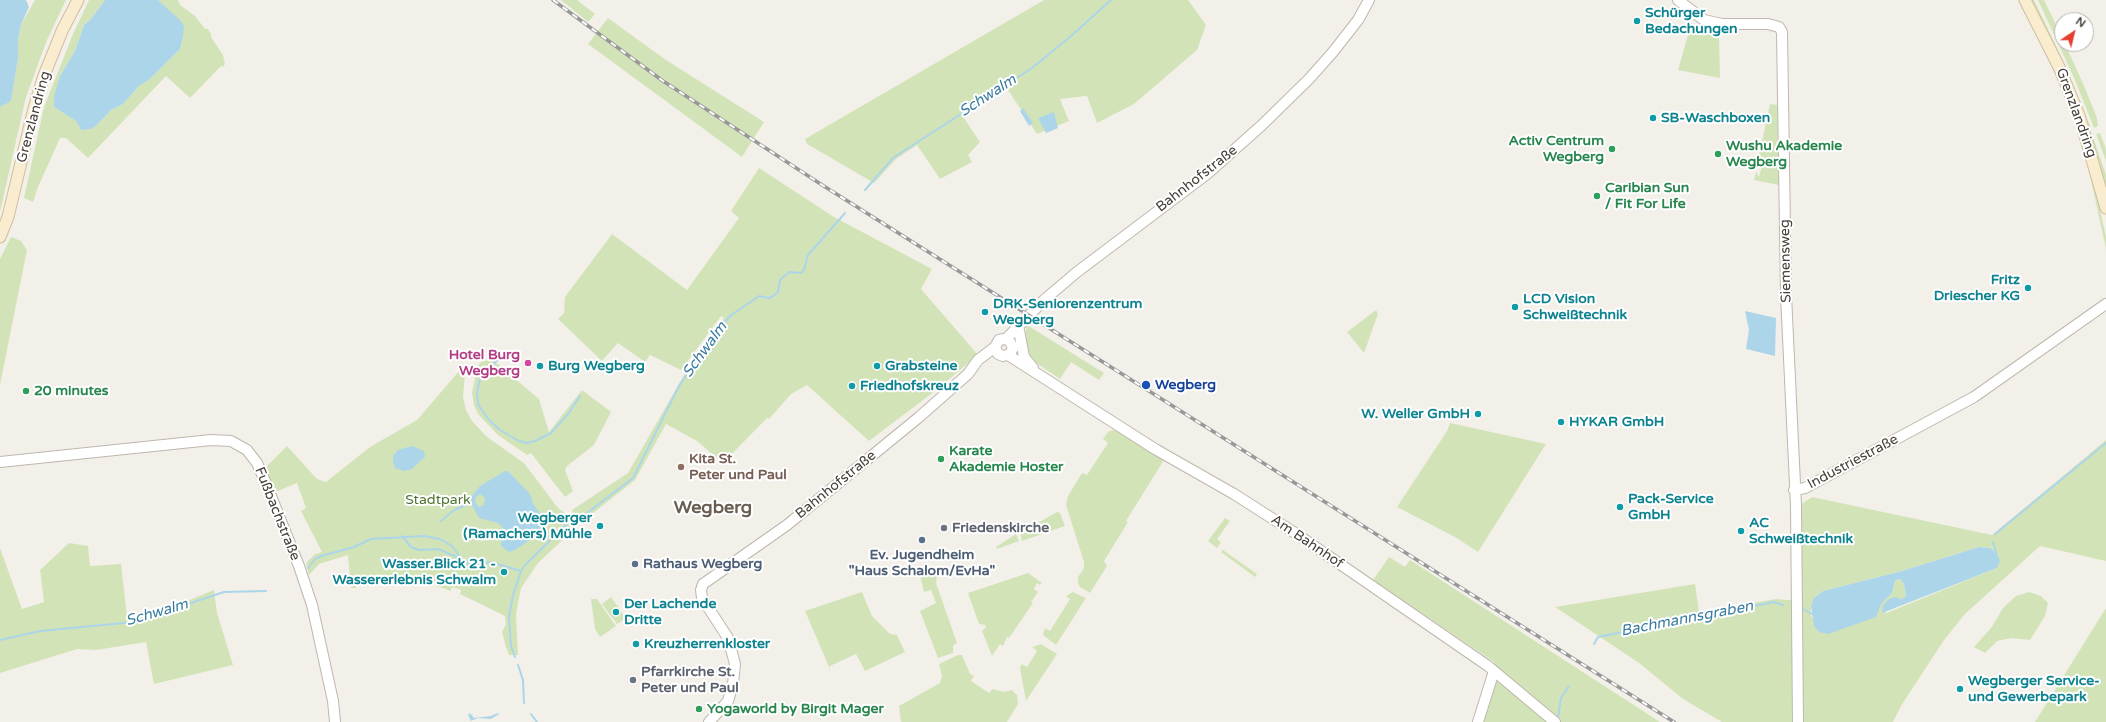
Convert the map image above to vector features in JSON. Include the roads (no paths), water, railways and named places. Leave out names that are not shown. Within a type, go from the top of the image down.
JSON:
[{"type":"main road","name":"Grenzlandring","points":[[0,237],[8,217],[34,108],[43,78],[62,31],[78,0]]},
{"type":"main road","name":"Grenzlandring","points":[[2026,0],[2059,67],[2079,115],[2093,158],[2106,208]]},
{"type":"street","name":"Bahnhofstraße","points":[[709,722],[728,700],[734,684],[735,664],[728,638],[702,598],[701,590],[703,584],[786,525],[915,421],[968,374],[1003,352],[999,340],[1006,339],[1018,326],[1077,272],[1207,174],[1257,130],[1330,56],[1358,20],[1369,0]]},
{"type":"street","name":"Siemensweg","points":[[1678,0],[1704,20],[1722,24],[1768,24],[1779,28],[1782,32],[1786,295],[1794,490]]},
{"type":"street","name":"Industriestraße","points":[[1798,722],[1796,505],[1794,490],[1805,488],[1974,397],[2106,304]]},
{"type":"street","name":"Am Bahnhof","points":[[1018,326],[1024,357],[1046,380]]},
{"type":"street","name":"Am Bahnhof","points":[[1003,352],[1176,462],[1266,514],[1494,671],[1555,722]]},
{"type":"street","name":"Fußbachstraße","points":[[0,462],[211,440],[231,441],[241,445],[257,462],[302,576],[321,643],[334,707],[335,722]]},
{"type":"street","points":[[1478,722],[1494,671]]},
{"type":"water","points":[[0,0],[26,0],[29,7],[21,25],[18,40],[18,58],[11,101],[0,107]]},
{"type":"water","points":[[105,0],[158,0],[180,20],[184,26],[183,37],[180,49],[150,79],[139,86],[123,104],[111,110],[97,125],[91,129],[81,130],[76,121],[54,107],[54,96],[60,76],[75,51],[84,25],[91,19]]},
{"type":"water","points":[[1023,108],[1033,123],[1029,126],[1020,111]]},
{"type":"water","points":[[1054,112],[1058,128],[1046,133],[1038,118]]},
{"type":"water","points":[[1745,311],[1776,318],[1775,356],[1746,349],[1749,330]]},
{"type":"water","points":[[412,446],[424,451],[425,457],[412,469],[404,471],[395,468],[393,456],[398,450]]},
{"type":"water","points":[[505,471],[508,471],[529,493],[533,501],[532,502],[547,523],[536,536],[515,550],[509,552],[501,546],[502,527],[498,523],[479,518],[471,503],[472,496],[480,486]],"holes":[[[480,494],[485,498],[484,505],[479,507],[475,502],[476,497]]]},
{"type":"water","points":[[1979,547],[1990,548],[1995,552],[2000,560],[1997,568],[1882,613],[1883,605],[1889,599],[1895,597],[1902,599],[1906,596],[1904,584],[1898,579],[1895,581],[1892,593],[1881,604],[1876,617],[1828,634],[1819,632],[1814,626],[1811,606],[1814,598],[1823,591],[1902,571]]},
{"type":"water","points":[[470,713],[474,718],[499,714],[491,719],[478,718],[471,721],[468,715]]},
{"type":"waterway","name":"Schwalm","points":[[865,190],[893,158],[1032,68],[1111,0]]},
{"type":"waterway","name":"Schwalm","points":[[582,517],[633,478],[679,386],[710,340],[730,316],[759,296],[769,298],[773,296],[778,292],[780,280],[789,272],[801,273],[804,270],[808,255],[845,213]]},
{"type":"waterway","points":[[501,357],[480,379],[477,393],[478,404],[488,419],[500,430],[519,441],[527,443],[535,441],[551,433],[568,414],[580,396]]},
{"type":"waterway","name":"Bachmannsgraben","points":[[1995,534],[2106,443]]},
{"type":"waterway","points":[[441,521],[454,510],[471,503]]},
{"type":"waterway","name":"Schwalm","points":[[308,568],[315,559],[321,556],[354,547],[371,539],[424,536],[440,539],[452,546],[461,558],[470,565],[490,562],[521,571],[526,564],[566,525]]},
{"type":"waterway","name":"Schwalm","points":[[402,536],[411,547],[419,550],[438,549],[459,558]]},
{"type":"waterway","name":"Bachmannsgraben","points":[[1993,542],[1997,556]]},
{"type":"waterway","points":[[515,657],[511,646],[509,617],[513,595],[521,571]]},
{"type":"waterway","name":"Schwalm","points":[[0,640],[40,631],[134,622],[224,592],[266,591]]},
{"type":"waterway","name":"Bachmannsgraben","points":[[1594,644],[1598,637],[1774,602],[1783,605]]},
{"type":"waterway","name":"Bachmannsgraben","points":[[1803,609],[1812,614]]},
{"type":"waterway","points":[[518,665],[523,680],[524,703]]},
{"type":"waterway","name":"Bachmannsgraben","points":[[1558,718],[1561,698],[1569,686]]},
{"type":"waterway","points":[[531,714],[537,722]]},
{"type":"railway","points":[[553,0],[663,81],[819,183],[1674,722]]},
{"type":"place","name":"Schürger Bedachungen","points":[[1637,21]]},
{"type":"place","name":"SB-Waschboxen","points":[[1653,118]]},
{"type":"place","name":"Activ Centrum Wegberg","points":[[1612,149]]},
{"type":"place","name":"Wushu Akademie Wegberg","points":[[1718,154]]},
{"type":"place","name":"Caribian Sun / Fit For Life","points":[[1597,196]]},
{"type":"place","name":"Fritz Driescher KG","points":[[2028,288]]},
{"type":"place","name":"LCD Vision Schweißtechnik","points":[[1515,307]]},
{"type":"place","name":"DRK-Seniorenzentrum Wegberg","points":[[985,312]]},
{"type":"place","name":"Hotel Burg Wegberg","points":[[528,363]]},
{"type":"place","name":"Burg Wegberg","points":[[540,366]]},
{"type":"place","name":"Grabsteine","points":[[877,366]]},
{"type":"place","name":"Wegberg","points":[[1146,385]]},
{"type":"place","name":"Friedhofskreuz","points":[[852,386]]},
{"type":"place","name":"20 minutes","points":[[26,391]]},
{"type":"place","name":"W. Weller GmbH","points":[[1478,414]]},
{"type":"place","name":"HYKAR GmbH","points":[[1561,422]]},
{"type":"place","name":"Karate Akademie Hoster","points":[[941,459]]},
{"type":"place","name":"Kita St. Peter und Paul","points":[[681,467]]},
{"type":"place","name":"Pack-Service GmbH","points":[[1620,507]]},
{"type":"place","name":"Wegberger (Ramachers) Mühle","points":[[600,526]]},
{"type":"place","name":"Friedenskirche","points":[[944,528]]},
{"type":"place","name":"AC Schweißtechnik","points":[[1741,531]]},
{"type":"place","name":"Ev. Jugendheim \"Haus Schalom/EvHa\"","points":[[922,540]]},
{"type":"place","name":"Rathaus Wegberg","points":[[635,564]]},
{"type":"place","name":"Wasser.Blick 21 - Wassererlebnis Schwalm","points":[[504,572]]},
{"type":"place","name":"Der Lachende Dritte","points":[[616,612]]},
{"type":"place","name":"Kreuzherrenkloster","points":[[636,644]]},
{"type":"place","name":"Pfarrkirche St. Peter und Paul","points":[[633,680]]},
{"type":"place","name":"Wegberger Service- und Gewerbepark","points":[[1960,689]]},
{"type":"place","name":"Yogaworld by Birgit Mager","points":[[699,709]]},
{"type":"district","name":"Wegberg","points":[[713,508]]},
{"type":"park label","name":"Stadtpark","points":[[438,500]]}]
